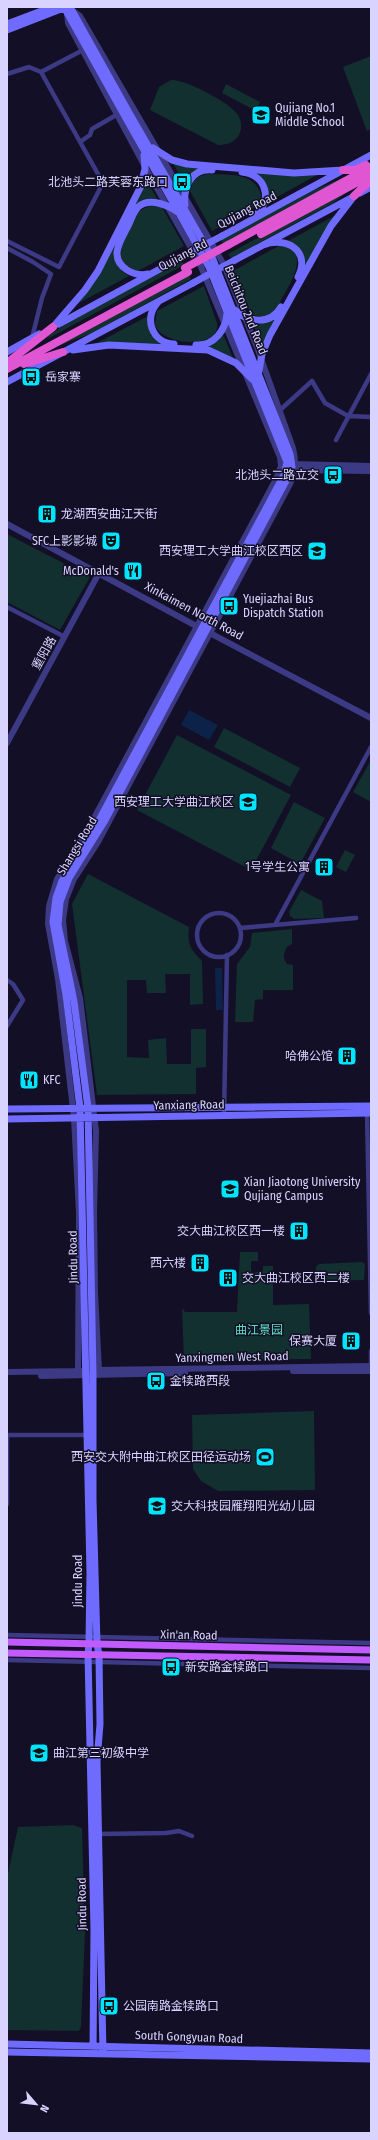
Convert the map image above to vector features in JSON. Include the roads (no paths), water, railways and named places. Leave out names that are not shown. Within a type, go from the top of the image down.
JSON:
[{"type":"highway","points":[[343,170],[355,170],[371,164]]},
{"type":"highway","name":"Qujiang Rd","points":[[229,248],[371,167]]},
{"type":"highway","name":"Qujiang Rd","points":[[7,366],[187,270],[371,175]]},
{"type":"highway","points":[[354,196],[371,180]]},
{"type":"highway","points":[[7,366],[52,327]]},
{"type":"highway","points":[[7,366],[63,352]]},
{"type":"main road","points":[[7,24],[52,7]]},
{"type":"main road","points":[[7,30],[67,9]]},
{"type":"main road","name":"Beichitou 2nd Road","points":[[67,9],[146,140],[183,212]]},
{"type":"main road","name":"Beichitou 2nd Road","points":[[67,9],[143,149],[212,257],[290,467]]},
{"type":"main road","points":[[146,140],[162,155],[177,162],[186,164],[294,173],[343,170]]},
{"type":"main road","points":[[52,327],[78,299],[94,278],[140,188],[145,165],[143,149]]},
{"type":"main road","name":"Qujiang Road","points":[[7,352],[371,155]]},
{"type":"main road","points":[[154,272],[142,275],[128,271],[118,260],[118,248],[139,207],[150,202],[168,206],[183,212],[185,194],[192,177],[201,171],[208,169],[250,174],[260,182],[266,193],[263,207],[251,220]]},
{"type":"main road","points":[[7,382],[371,187]]},
{"type":"main road","points":[[63,352],[81,348],[109,345],[203,349],[223,356],[258,380],[261,358],[270,335],[335,220],[354,196]]},
{"type":"main road","points":[[160,300],[153,310],[151,326],[155,335],[166,342],[207,344],[218,336],[225,324],[230,308],[244,316],[261,320],[273,316],[279,310],[301,268],[299,253],[291,245],[275,241],[263,245]]},
{"type":"main road","points":[[204,630],[290,467]]},
{"type":"main road","name":"Shangsi Road","points":[[91,1117],[91,1107],[74,1002],[58,925],[60,902],[74,870],[96,836],[204,630]]},
{"type":"main road","name":"Shangsi Road","points":[[76,1108],[66,995],[54,930],[56,898],[66,872],[94,829],[204,630]]},
{"type":"main road","name":"Yanxiang Road","points":[[7,1109],[91,1107],[225,1111]]},
{"type":"main road","name":"Jindu Road","points":[[76,1108],[83,1372],[93,1640],[99,1658],[100,1724],[97,1762],[103,2054]]},
{"type":"main road","name":"Yanxiang Road","points":[[7,1119],[77,1118],[225,1111],[368,1109]]},
{"type":"main road","name":"Jindu Road","points":[[91,1117],[95,1372],[93,1640],[88,1658],[93,1884],[93,2053]]},
{"type":"main road","name":"Xin'an Road","points":[[7,1642],[93,1640],[371,1650]]},
{"type":"main road","name":"Xin'an Road","points":[[7,1653],[88,1658],[371,1660]]},
{"type":"main road","name":"South Gongyuan Road","points":[[7,2044],[103,2045],[371,2053]]},
{"type":"main road","name":"South Gongyuan Road","points":[[7,2052],[371,2059]]},
{"type":"street","points":[[67,9],[68,23],[199,262],[280,457],[290,467],[371,471]]},
{"type":"street","points":[[67,9],[80,16],[185,194],[223,262],[261,358],[293,448],[290,467],[275,481],[204,630]]},
{"type":"street","points":[[42,72],[83,50]]},
{"type":"street","points":[[7,74],[29,67],[42,72],[103,183],[59,267],[7,241]]},
{"type":"street","points":[[80,142],[90,135],[92,130],[118,114]]},
{"type":"street","points":[[7,248],[51,274],[42,298],[32,338]]},
{"type":"street","points":[[336,440],[371,374]]},
{"type":"street","points":[[279,411],[312,381],[325,404],[348,416],[371,417]]},
{"type":"street","points":[[290,467],[371,466]]},
{"type":"street","name":"Xinkaimen North Road","points":[[7,524],[371,718]]},
{"type":"street","name":"重阳路","points":[[7,744],[99,573]]},
{"type":"street","points":[[7,607],[65,637]]},
{"type":"street","points":[[276,923],[371,747]]},
{"type":"street","points":[[218,912],[232,916],[240,928],[240,941],[233,952],[227,955],[214,957],[204,951],[197,940],[198,928],[205,917],[218,912]]},
{"type":"street","points":[[240,928],[276,923],[356,918]]},
{"type":"street","points":[[225,1111],[227,955]]},
{"type":"street","points":[[7,980],[13,984],[23,1000],[7,1026]]},
{"type":"street","points":[[368,1109],[371,1313]]},
{"type":"street","points":[[371,1351],[371,1367]]},
{"type":"street","name":"Yanxingmen West Road","points":[[95,1372],[371,1367]]},
{"type":"street","name":"Yanxingmen West Road","points":[[95,1372],[371,1371]]},
{"type":"street","points":[[7,1372],[95,1372]]},
{"type":"street","points":[[7,1376],[83,1372]]},
{"type":"street","points":[[7,1504],[7,1435],[86,1434]]},
{"type":"street","points":[[7,1635],[93,1640],[371,1643]]},
{"type":"street","points":[[7,1660],[88,1658]]},
{"type":"street","points":[[99,1658],[371,1668]]},
{"type":"street","points":[[98,1834],[166,1833],[180,1831],[192,1836]]},
{"type":"water","points":[[189,710],[218,725],[209,740],[181,725]]},
{"type":"water","points":[[215,968],[222,968],[223,1010],[216,1010]]},
{"type":"place","name":"Qujiang No.1 Middle School","points":[[261,115]]},
{"type":"place","name":"北池头二路芙蓉东路口","points":[[182,182]]},
{"type":"place","name":"岳家寨","points":[[31,377]]},
{"type":"place","name":"北池头二路立交","points":[[333,475]]},
{"type":"place","name":"龙湖西安曲江天街","points":[[47,514]]},
{"type":"place","name":"SFC上影影城","points":[[111,541]]},
{"type":"place","name":"西安理工大学曲江校区西区","points":[[317,551]]},
{"type":"place","name":"McDonald's","points":[[133,571]]},
{"type":"place","name":"Yuejiazhai Bus Dispatch Station","points":[[229,606]]},
{"type":"place","name":"西安理工大学曲江校区","points":[[248,802]]},
{"type":"place","name":"1号学生公寓","points":[[324,867]]},
{"type":"place","name":"哈佛公馆","points":[[347,1056]]},
{"type":"place","name":"KFC","points":[[29,1080]]},
{"type":"place","name":"Xian Jiaotong University Qujiang Campus","points":[[230,1189]]},
{"type":"place","name":"交大曲江校区西一楼","points":[[299,1231]]},
{"type":"place","name":"西六楼","points":[[200,1263]]},
{"type":"place","name":"交大曲江校区西二楼","points":[[228,1278]]},
{"type":"place","name":"保赛大厦","points":[[351,1341]]},
{"type":"place","name":"金犊路西段","points":[[156,1381]]},
{"type":"place","name":"西安交大附中曲江校区田径运动场","points":[[265,1457]]},
{"type":"place","name":"交大科技园雁翔阳光幼儿园","points":[[157,1506]]},
{"type":"place","name":"新安路金犊路口","points":[[171,1667]]},
{"type":"place","name":"曲江第三初级中学","points":[[39,1753]]},
{"type":"place","name":"公园南路金犊路口","points":[[109,2006]]},
{"type":"park label","name":"曲江景园","points":[[259,1330]]}]
